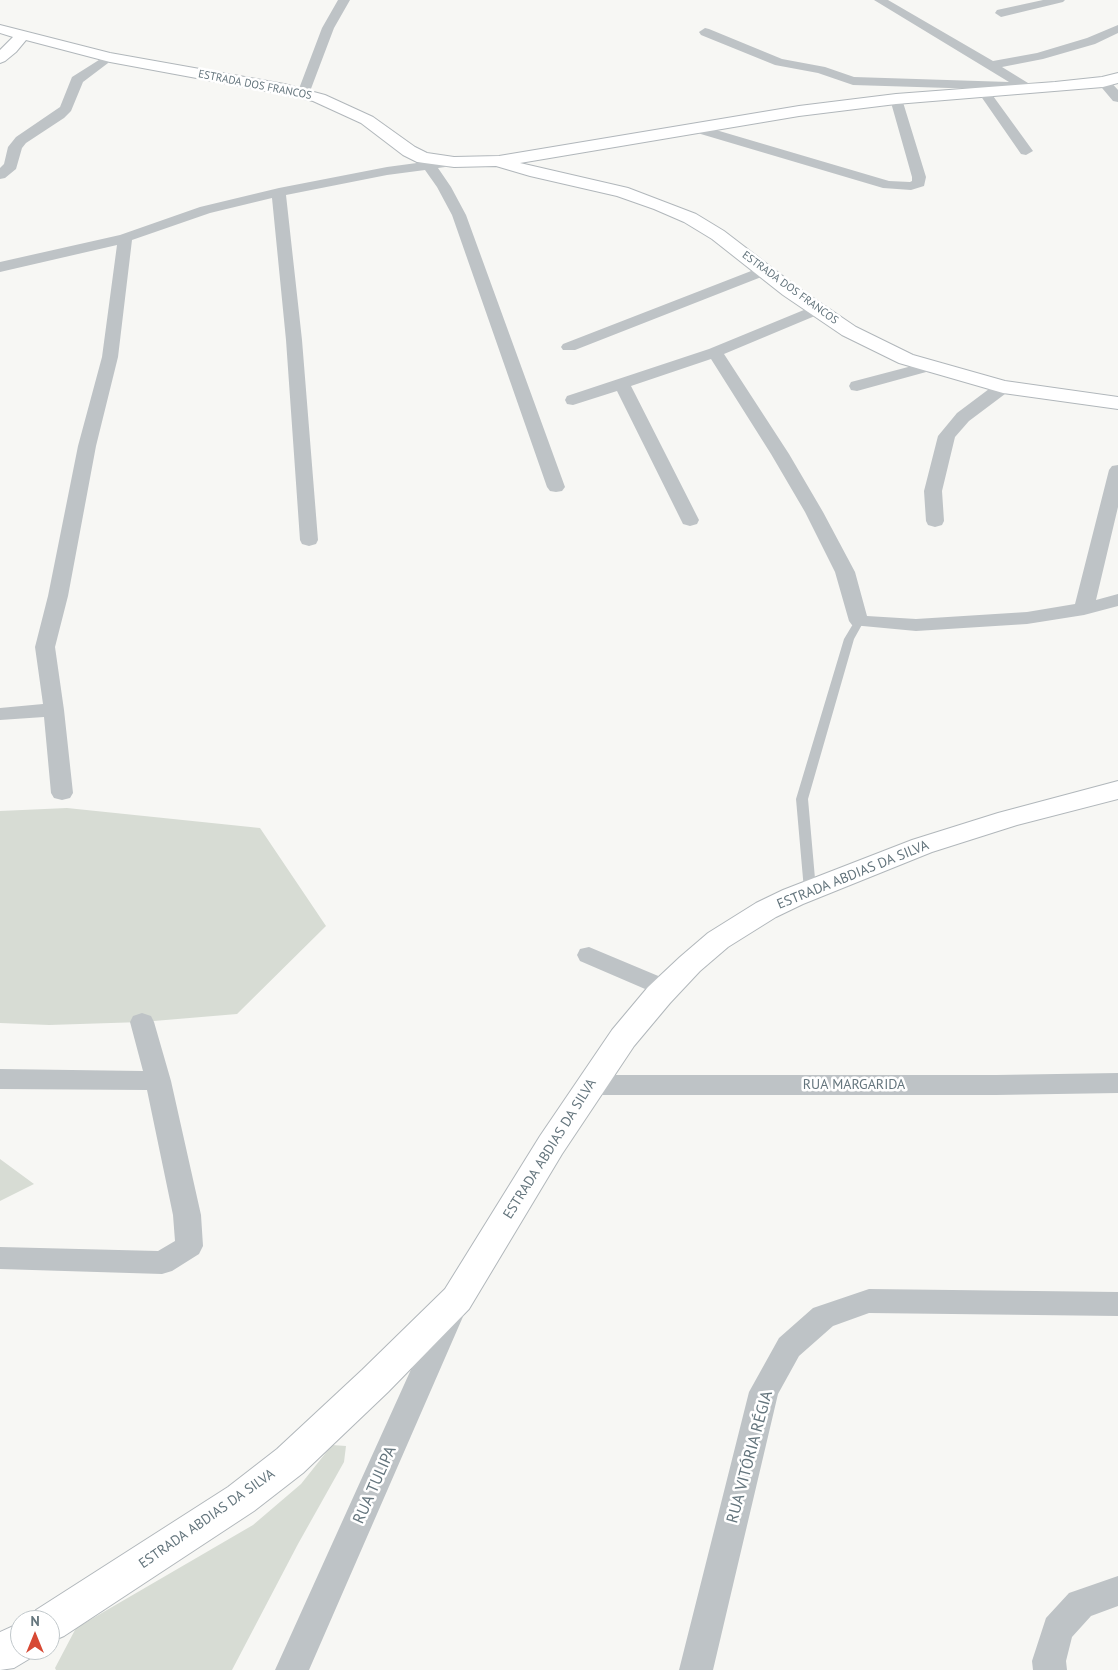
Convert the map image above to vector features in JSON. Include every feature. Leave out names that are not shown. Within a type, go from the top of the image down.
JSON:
[{"type":"street","points":[[302,94],[328,28],[344,0]]},
{"type":"street","points":[[880,0],[1024,86]]},
{"type":"street","points":[[1001,13],[1059,0]]},
{"type":"street","name":"ESTRADA DOS FRANCOS","points":[[0,29],[110,57],[319,98],[368,120],[409,151],[423,158],[454,162],[497,161],[799,111],[896,99],[1055,87],[1110,80]]},
{"type":"street","points":[[994,67],[991,65],[1039,56],[1091,41],[1118,29]]},
{"type":"street","points":[[705,32],[779,62],[821,70],[853,81],[1055,87]]},
{"type":"street","points":[[0,58],[11,49],[22,35]]},
{"type":"street","points":[[0,175],[12,166],[15,147],[21,140],[59,115],[66,108],[77,80],[110,57]]},
{"type":"street","points":[[1110,80],[1118,98]]},
{"type":"street","points":[[984,92],[1026,151]]},
{"type":"street","points":[[699,129],[888,185],[911,186],[919,183],[919,178],[896,99]]},
{"type":"street","name":"ESTRADA DOS FRANCOS","points":[[497,161],[530,171],[622,192],[690,218],[718,235],[816,310],[878,347],[906,359],[1003,387],[1118,403]]},
{"type":"street","points":[[0,267],[125,238],[205,210],[279,192],[454,162]]},
{"type":"street","points":[[428,165],[444,186],[459,215],[556,487]]},
{"type":"street","points":[[279,192],[294,340],[309,540]]},
{"type":"street","points":[[62,793],[54,710],[45,647],[58,596],[87,446],[110,357],[125,238]]},
{"type":"street","points":[[569,347],[764,271]]},
{"type":"street","points":[[573,400],[621,382],[715,352],[816,310]]},
{"type":"street","points":[[715,352],[780,454],[814,512],[845,572],[859,622],[916,625],[958,624],[1028,618],[1084,609],[1118,600]]},
{"type":"street","points":[[857,386],[930,366]]},
{"type":"street","points":[[621,382],[690,520]]},
{"type":"street","points":[[935,521],[933,490],[947,436],[963,417],[1003,387]]},
{"type":"street","points":[[1084,609],[1118,470]]},
{"type":"street","points":[[0,714],[54,710]]},
{"type":"street","name":"ESTRADA ABDIAS DA SILVA","points":[[60,1617],[241,1499],[290,1461],[375,1381],[457,1299],[551,1144],[623,1038],[690,964],[718,940],[766,910],[810,890],[922,846],[1008,819],[1118,790]]},
{"type":"street","points":[[589,955],[666,989]]},
{"type":"street","points":[[0,1258],[162,1263],[190,1246],[187,1215],[158,1081],[142,1022]]},
{"type":"street","points":[[0,1079],[158,1081]]},
{"type":"street","name":"RUA MARGARIDA","points":[[590,1085],[996,1085],[1118,1083]]},
{"type":"street","name":"RUA TULIPA","points":[[292,1670],[457,1299]]},
{"type":"street","name":"RUA VITÓRIA RÉGIA","points":[[696,1670],[764,1392],[789,1348],[823,1318],[869,1302],[1118,1304]]},
{"type":"street","points":[[1050,1670],[1049,1661],[1058,1629],[1080,1604],[1118,1591]]},
{"type":"lane","points":[[810,890],[802,798],[849,639],[859,622]]},
{"type":"shaded area","points":[[67,808],[260,828],[326,926],[237,1014],[142,1022],[49,1025],[0,1023],[0,811]]},
{"type":"shaded area","points":[[0,1159],[34,1184],[0,1201]]},
{"type":"shaded area","points":[[332,1445],[346,1446],[344,1462],[298,1544],[232,1670],[56,1670],[55,1668],[76,1628],[253,1525],[301,1484]]}]
